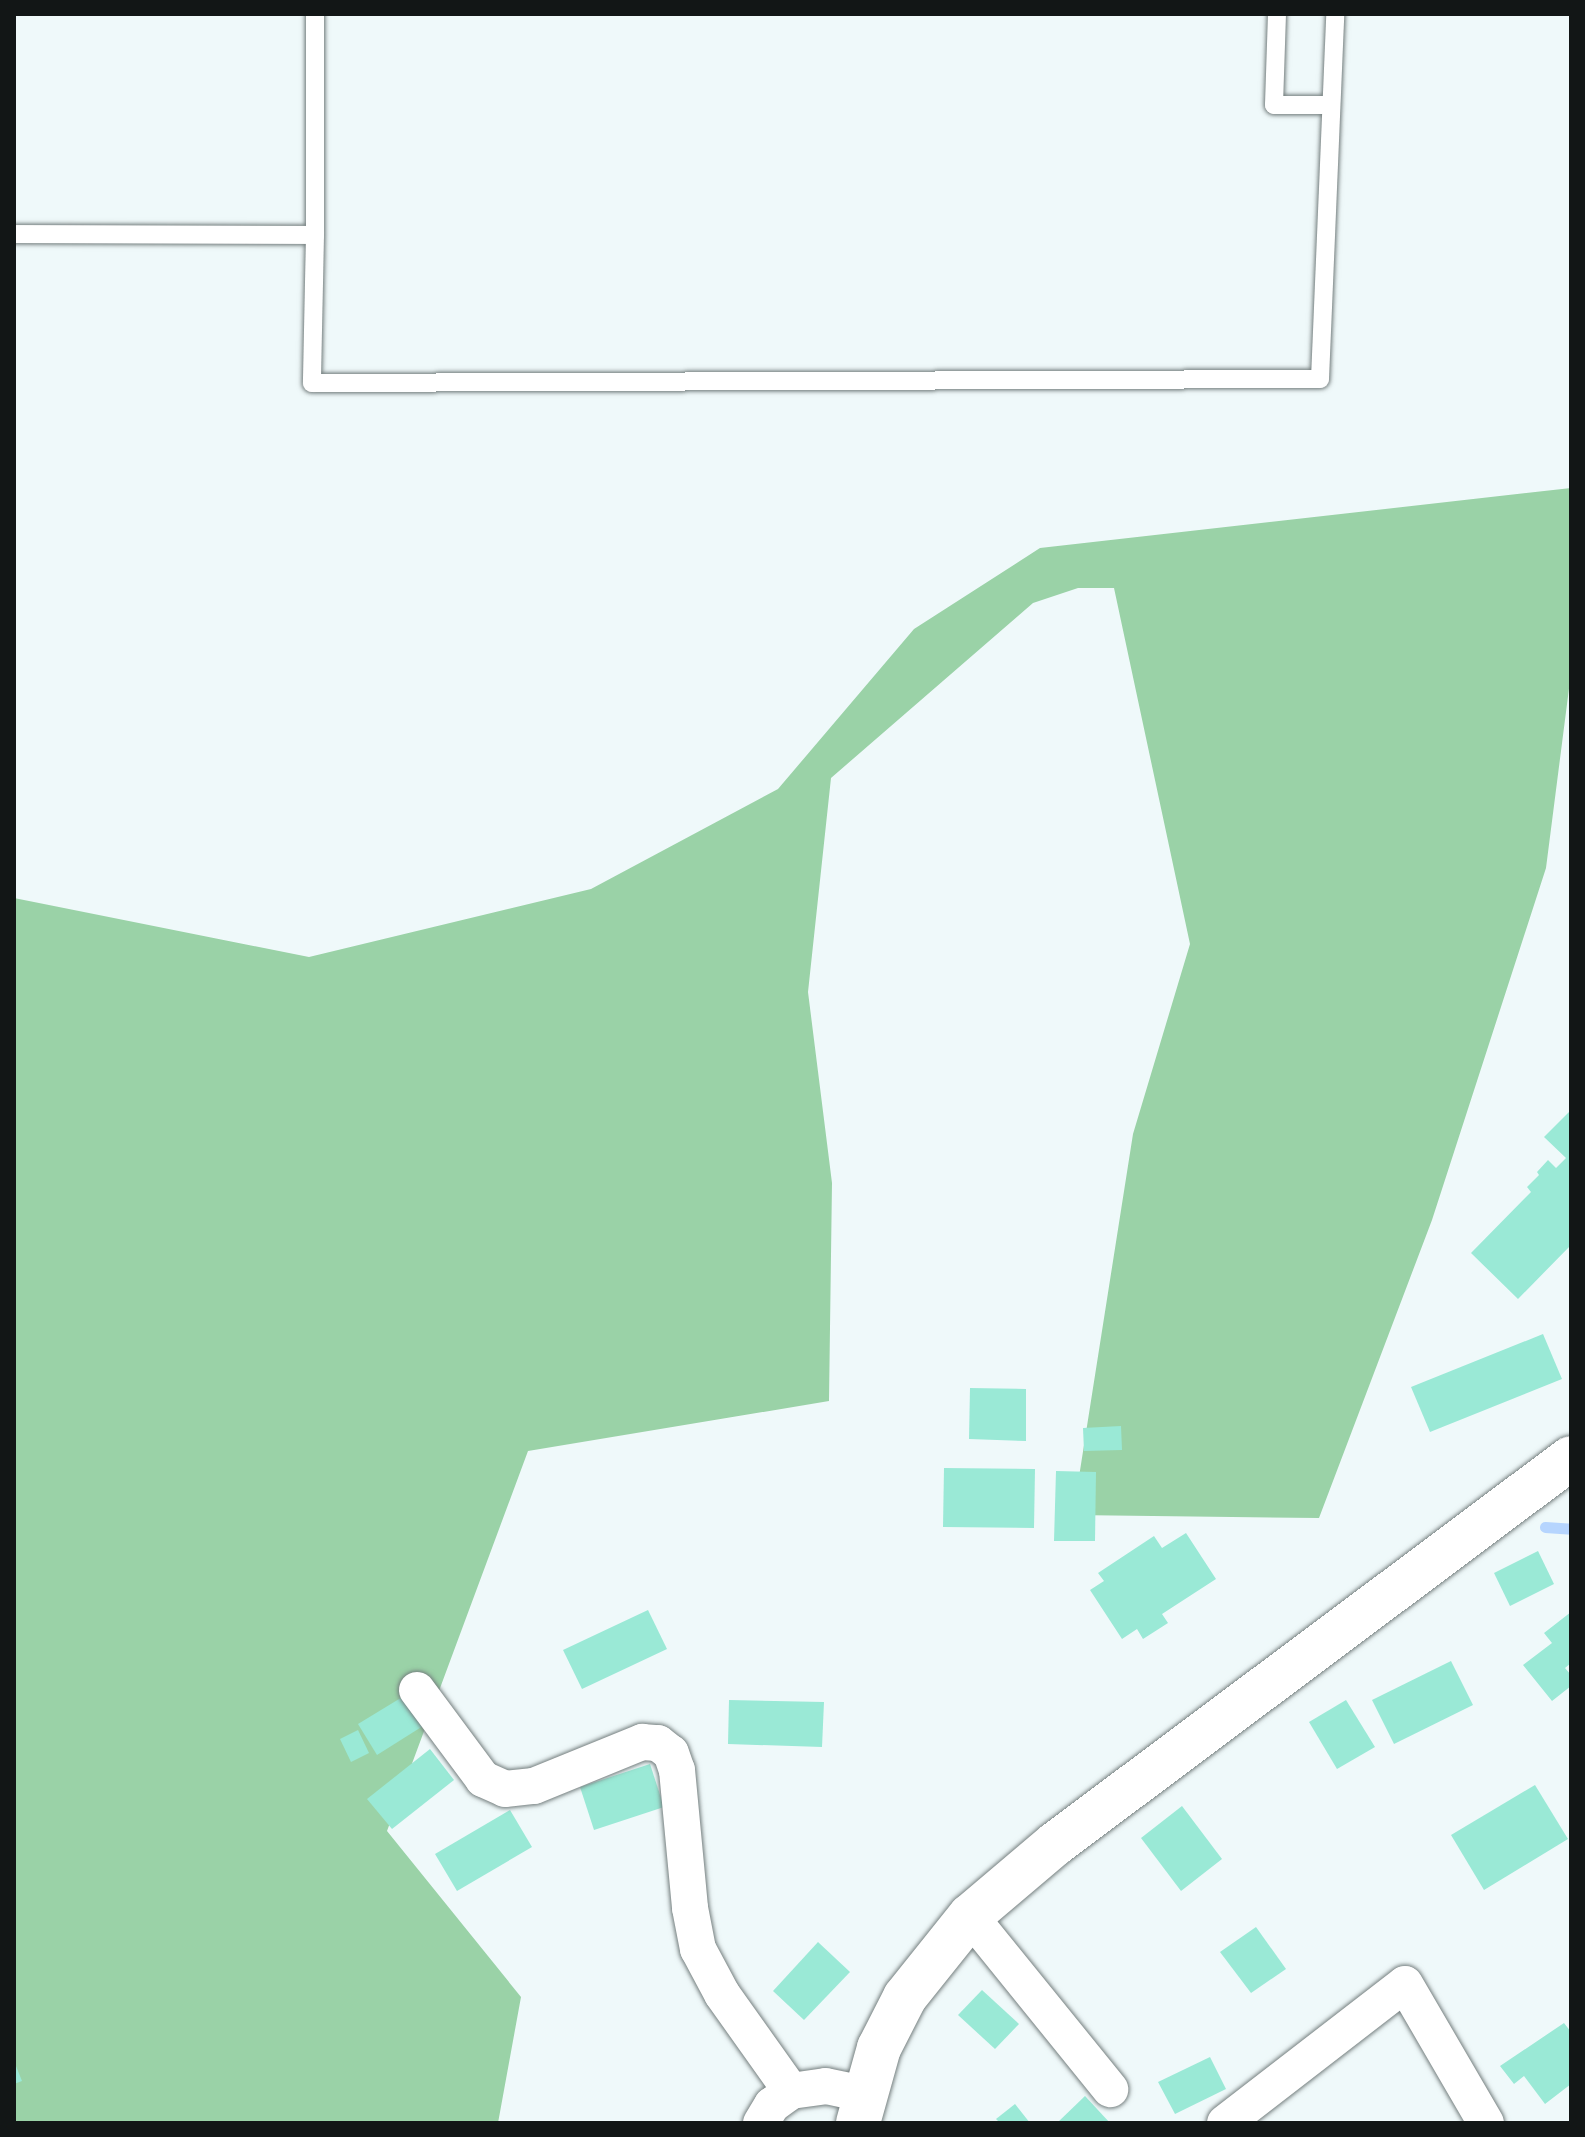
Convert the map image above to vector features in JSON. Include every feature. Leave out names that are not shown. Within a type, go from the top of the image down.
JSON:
[{"type":"street","points":[[761,2123],[772,2105],[791,2091],[826,2086],[860,2108],[879,2048],[905,1997],[970,1916],[1055,1844],[1571,1458]]},
{"type":"street","points":[[417,1690],[483,1779],[505,1789],[534,1786],[642,1742],[658,1743],[671,1753],[677,1770],[690,1908],[698,1949],[722,1994],[791,2091]]},
{"type":"street","points":[[970,1916],[1110,2089]]},
{"type":"street","points":[[1225,2123],[1405,1984],[1486,2123]]},
{"type":"lane","points":[[315,14],[312,383],[1320,379],[1335,14]]},
{"type":"lane","points":[[1277,14],[1274,105],[1330,105]]},
{"type":"lane","points":[[14,234],[315,235]]},
{"type":"green space","points":[[1571,488],[1571,673],[1546,868],[1432,1220],[1319,1518],[1073,1515],[1133,1134],[1190,944],[1114,588],[1078,588],[1033,603],[831,778],[808,992],[832,1183],[829,1401],[528,1451],[387,1831],[521,1997],[498,2123],[14,2123],[14,898],[309,957],[591,889],[778,789],[914,629],[1040,548]]},
{"type":"building","points":[[1571,1110],[1571,1245],[1518,1299],[1471,1253],[1531,1192],[1527,1187],[1548,1160],[1556,1168],[1566,1158],[1544,1137]]},
{"type":"building","points":[[1543,1334],[1562,1379],[1430,1432],[1411,1387]]},
{"type":"building","points":[[970,1388],[1026,1389],[1026,1441],[969,1439]]},
{"type":"building","points":[[1121,1426],[1122,1450],[1084,1451],[1083,1428]]},
{"type":"building","points":[[944,1468],[1035,1469],[1034,1528],[943,1527]]},
{"type":"building","points":[[1056,1471],[1096,1472],[1095,1541],[1054,1541]]},
{"type":"building","points":[[1186,1533],[1216,1579],[1162,1614],[1168,1623],[1143,1639],[1137,1629],[1122,1639],[1090,1590],[1104,1581],[1098,1573],[1154,1536],[1162,1548]]},
{"type":"building","points":[[1538,1551],[1554,1584],[1510,1606],[1494,1573]]},
{"type":"building","points":[[648,1610],[667,1649],[582,1689],[563,1650]]},
{"type":"building","points":[[1571,1612],[1571,1663],[1565,1668],[1571,1675],[1571,1686],[1552,1701],[1523,1665],[1552,1643],[1544,1633]]},
{"type":"building","points":[[1451,1661],[1473,1705],[1394,1744],[1372,1700]]},
{"type":"building","points":[[404,1696],[423,1726],[377,1755],[358,1724]]},
{"type":"building","points":[[729,1700],[824,1702],[822,1747],[728,1744]]},
{"type":"building","points":[[1346,1700],[1375,1747],[1337,1769],[1309,1722]]},
{"type":"building","points":[[358,1730],[369,1753],[351,1762],[340,1739]]},
{"type":"building","points":[[430,1749],[454,1780],[392,1829],[367,1799]]},
{"type":"building","points":[[650,1764],[664,1807],[594,1830],[580,1787]]},
{"type":"building","points":[[1535,1785],[1568,1839],[1484,1890],[1451,1835]]},
{"type":"building","points":[[1182,1806],[1222,1859],[1181,1891],[1141,1838]]},
{"type":"building","points":[[510,1810],[532,1847],[457,1891],[435,1854]]},
{"type":"building","points":[[1256,1927],[1286,1969],[1251,1993],[1220,1952]]},
{"type":"building","points":[[818,1942],[850,1972],[804,2020],[773,1991]]},
{"type":"building","points":[[982,1990],[1019,2024],[995,2049],[958,2015]]},
{"type":"building","points":[[1564,2023],[1571,2032],[1571,2084],[1545,2104],[1524,2076],[1514,2084],[1500,2066]]},
{"type":"building","points":[[1210,2057],[1226,2089],[1175,2114],[1158,2082]]},
{"type":"building","points":[[14,2061],[22,2081],[14,2084]]},
{"type":"building","points":[[1085,2096],[1110,2123],[1057,2123]]},
{"type":"building","points":[[1015,2104],[1030,2123],[1000,2123],[996,2119]]},
{"type":"waterway","points":[[1545,1527],[1571,1529]]}]
